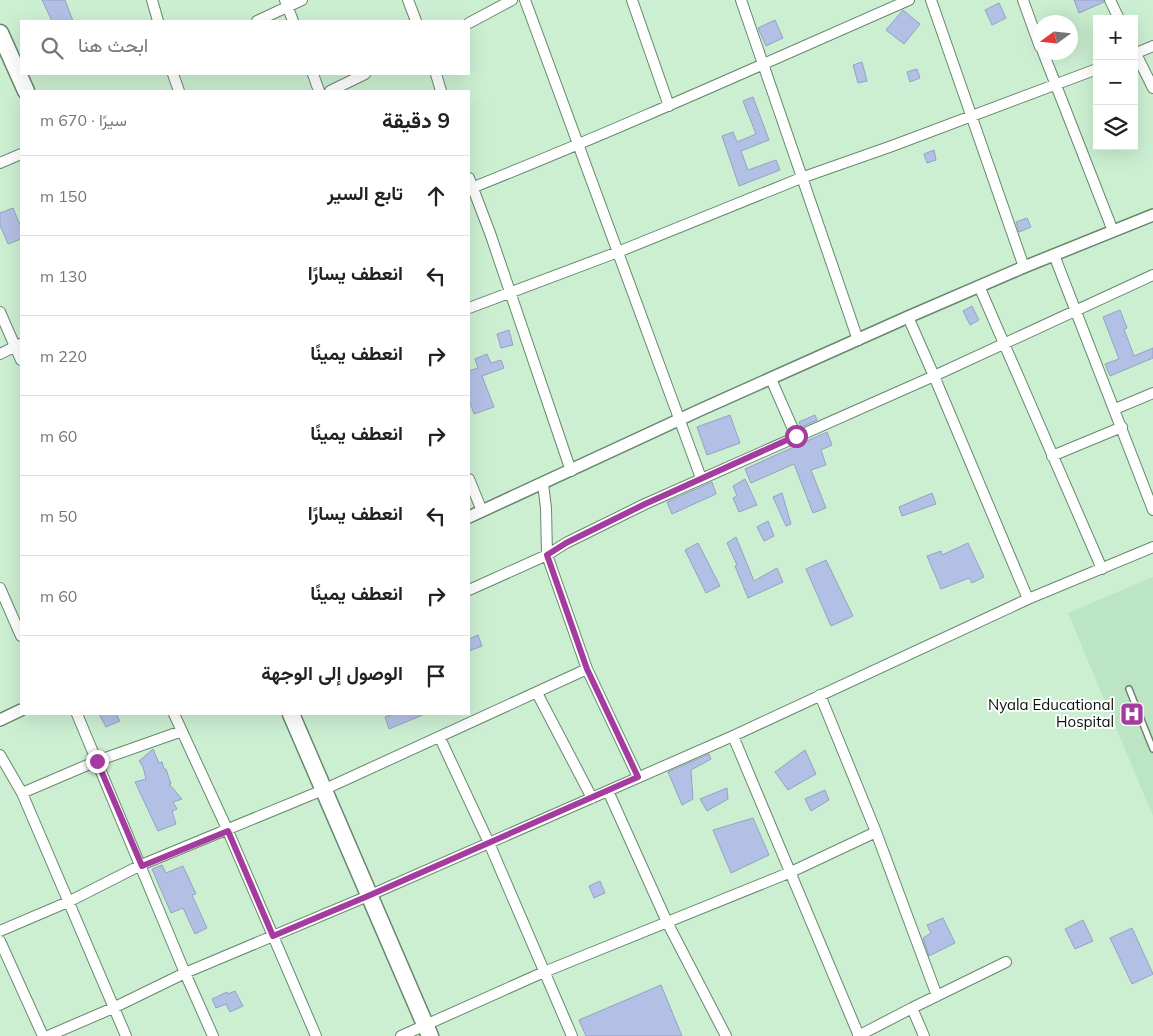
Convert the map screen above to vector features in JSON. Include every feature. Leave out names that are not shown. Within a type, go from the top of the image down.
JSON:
[{"type":"highway","points":[[0,33],[26,90]]},
{"type":"highway","points":[[290,715],[428,1031]]},
{"type":"street","points":[[152,0],[158,20]]},
{"type":"street","points":[[259,20],[287,3],[302,0]]},
{"type":"street","points":[[408,0],[416,20]]},
{"type":"street","points":[[470,22],[512,0]]},
{"type":"street","points":[[525,0],[701,478]]},
{"type":"street","points":[[632,0],[669,106]]},
{"type":"street","points":[[741,0],[858,340]]},
{"type":"street","points":[[571,471],[490,234],[470,185],[579,144],[909,0]]},
{"type":"street","points":[[931,0],[1024,267]]},
{"type":"street","points":[[1023,0],[1033,28]]},
{"type":"street","points":[[1110,0],[1117,15]]},
{"type":"street","points":[[287,3],[293,20]]},
{"type":"street","points":[[1138,51],[1153,46]]},
{"type":"street","points":[[1138,58],[1153,88]]},
{"type":"street","points":[[1046,60],[1113,231]]},
{"type":"street","points":[[470,308],[618,252],[801,178],[1093,71]]},
{"type":"street","points":[[173,75],[176,90]]},
{"type":"street","points":[[312,75],[319,90]]},
{"type":"street","points":[[332,90],[363,75]]},
{"type":"street","points":[[436,75],[441,90]]},
{"type":"street","points":[[0,163],[20,154]]},
{"type":"street","points":[[470,517],[700,410],[908,317],[1024,267],[1153,215]]},
{"type":"street","points":[[1054,255],[1153,510]]},
{"type":"street","points":[[470,590],[547,555],[566,543],[701,478],[934,376],[1153,275]]},
{"type":"street","points":[[979,286],[1102,569]]},
{"type":"street","points":[[0,312],[18,345],[0,354]]},
{"type":"street","points":[[908,317],[1028,599]]},
{"type":"street","points":[[771,379],[796,436]]},
{"type":"street","points":[[1115,409],[1153,393]]},
{"type":"street","points":[[1052,456],[1122,427]]},
{"type":"street","points":[[470,481],[482,511]]},
{"type":"street","points":[[543,484],[546,508],[547,555],[587,669],[638,777]]},
{"type":"street","points":[[48,1036],[114,1008],[184,973],[368,896],[733,736],[1028,599],[1153,547]]},
{"type":"street","points":[[0,588],[20,634]]},
{"type":"street","points":[[0,931],[68,902],[142,866],[228,831],[440,738],[587,669]]},
{"type":"street","points":[[537,693],[592,798]]},
{"type":"street","points":[[820,694],[876,832],[937,996]]},
{"type":"street","points":[[0,720],[20,710]]},
{"type":"street","points":[[77,715],[142,866],[184,973],[213,1036]]},
{"type":"street","points":[[174,715],[228,831],[316,1036]]},
{"type":"street","points":[[22,793],[97,761],[182,731]]},
{"type":"street","points":[[733,736],[859,1036],[1006,962]]},
{"type":"street","points":[[440,738],[489,843],[572,1036]]},
{"type":"street","points":[[0,755],[22,793],[126,1036]]},
{"type":"street","points":[[608,791],[668,922],[726,1036]]},
{"type":"street","points":[[401,1036],[428,1031],[544,972],[791,872],[876,832]]},
{"type":"street","points":[[0,941],[43,1036]]},
{"type":"street","points":[[912,1008],[924,1036]]},
{"type":"lane","points":[[1129,689],[1153,749]]},
{"type":"shaded area","name":"Nyala Educational Hospital","points":[[1153,577],[1153,816],[1068,613]]},
{"type":"building","points":[[42,0],[65,0],[73,20],[52,20]]},
{"type":"building","points":[[1074,0],[1103,0],[1104,2],[1079,13]]},
{"type":"building","points":[[999,3],[1006,18],[992,25],[985,10]]},
{"type":"building","points":[[903,10],[920,24],[904,44],[886,30]]},
{"type":"building","points":[[775,20],[783,38],[766,46],[758,28]]},
{"type":"building","points":[[862,62],[867,81],[858,83],[853,65]]},
{"type":"building","points":[[917,69],[920,78],[910,82],[907,72]]},
{"type":"building","points":[[753,97],[769,140],[741,151],[748,170],[776,160],[780,170],[739,186],[722,136],[733,132],[737,142],[756,134],[743,101]]},
{"type":"building","points":[[934,150],[936,160],[927,163],[924,154]]},
{"type":"building","points":[[13,208],[20,225],[20,239],[8,244],[0,225],[0,213]]},
{"type":"building","points":[[1027,218],[1031,227],[1019,232],[1016,222]]},
{"type":"building","points":[[972,306],[979,320],[970,325],[963,311]]},
{"type":"building","points":[[1120,310],[1127,328],[1124,329],[1134,356],[1153,348],[1153,358],[1110,376],[1105,364],[1119,359],[1103,317]]},
{"type":"building","points":[[509,330],[513,345],[501,348],[497,334]]},
{"type":"building","points":[[487,354],[491,363],[501,360],[504,368],[482,376],[494,407],[474,414],[470,403],[470,371],[478,368],[475,359]]},
{"type":"building","points":[[730,415],[740,443],[707,455],[697,427]]},
{"type":"building","points":[[815,415],[817,420],[801,427],[799,422]]},
{"type":"building","points":[[827,432],[832,445],[821,450],[826,465],[811,470],[826,508],[813,513],[794,464],[751,483],[745,469]]},
{"type":"building","points":[[745,479],[757,505],[739,512],[733,498],[737,496],[733,486]]},
{"type":"building","points":[[712,482],[716,494],[672,514],[667,502]]},
{"type":"building","points":[[782,493],[791,524],[786,526],[773,497]]},
{"type":"building","points":[[932,493],[936,504],[902,516],[899,507]]},
{"type":"building","points":[[768,521],[774,536],[764,541],[757,527]]},
{"type":"building","points":[[736,537],[754,581],[777,568],[783,582],[748,598],[727,543]]},
{"type":"building","points":[[698,543],[720,586],[706,593],[685,550]]},
{"type":"building","points":[[968,543],[984,577],[972,583],[969,578],[941,589],[927,556],[941,551],[942,555]]},
{"type":"building","points":[[826,560],[853,616],[831,626],[806,569]]},
{"type":"building","points":[[478,635],[482,646],[470,651],[470,639]]},
{"type":"building","points":[[100,715],[117,715],[120,721],[106,727]]},
{"type":"building","points":[[390,715],[423,715],[389,729],[385,717]]},
{"type":"building","points":[[153,749],[159,763],[162,762],[164,769],[166,769],[171,784],[169,784],[182,799],[173,802],[177,809],[172,811],[176,824],[158,831],[135,782],[146,779],[143,767],[139,761]]},
{"type":"building","points":[[805,750],[816,774],[788,790],[775,772]]},
{"type":"building","points":[[709,754],[711,759],[691,770],[693,799],[682,805],[668,772]]},
{"type":"building","points":[[727,788],[728,799],[707,811],[700,799]]},
{"type":"building","points":[[825,790],[829,800],[811,811],[805,799]]},
{"type":"building","points":[[753,818],[769,855],[731,873],[713,830]]},
{"type":"building","points":[[162,865],[166,873],[183,866],[196,894],[192,895],[207,928],[195,934],[183,908],[171,913],[152,869]]},
{"type":"building","points":[[600,881],[605,893],[594,898],[589,886]]},
{"type":"building","points":[[943,918],[955,943],[929,956],[923,938],[931,933],[927,925]]},
{"type":"building","points":[[1083,920],[1093,941],[1075,949],[1065,929]]},
{"type":"building","points":[[1132,928],[1153,974],[1132,984],[1110,938]]},
{"type":"building","points":[[661,985],[682,1036],[586,1036],[579,1020]]},
{"type":"building","points":[[235,991],[243,1006],[230,1012],[226,1004],[216,1008],[212,999],[227,992],[228,994]]},
{"type":"place","name":"Nyala Educational Hospital","points":[[1132,714]]},
{"type":"route","points":[[97,761],[142,866],[228,831],[273,936],[638,777],[587,669],[547,555],[566,543],[645,504],[796,436]]}]
